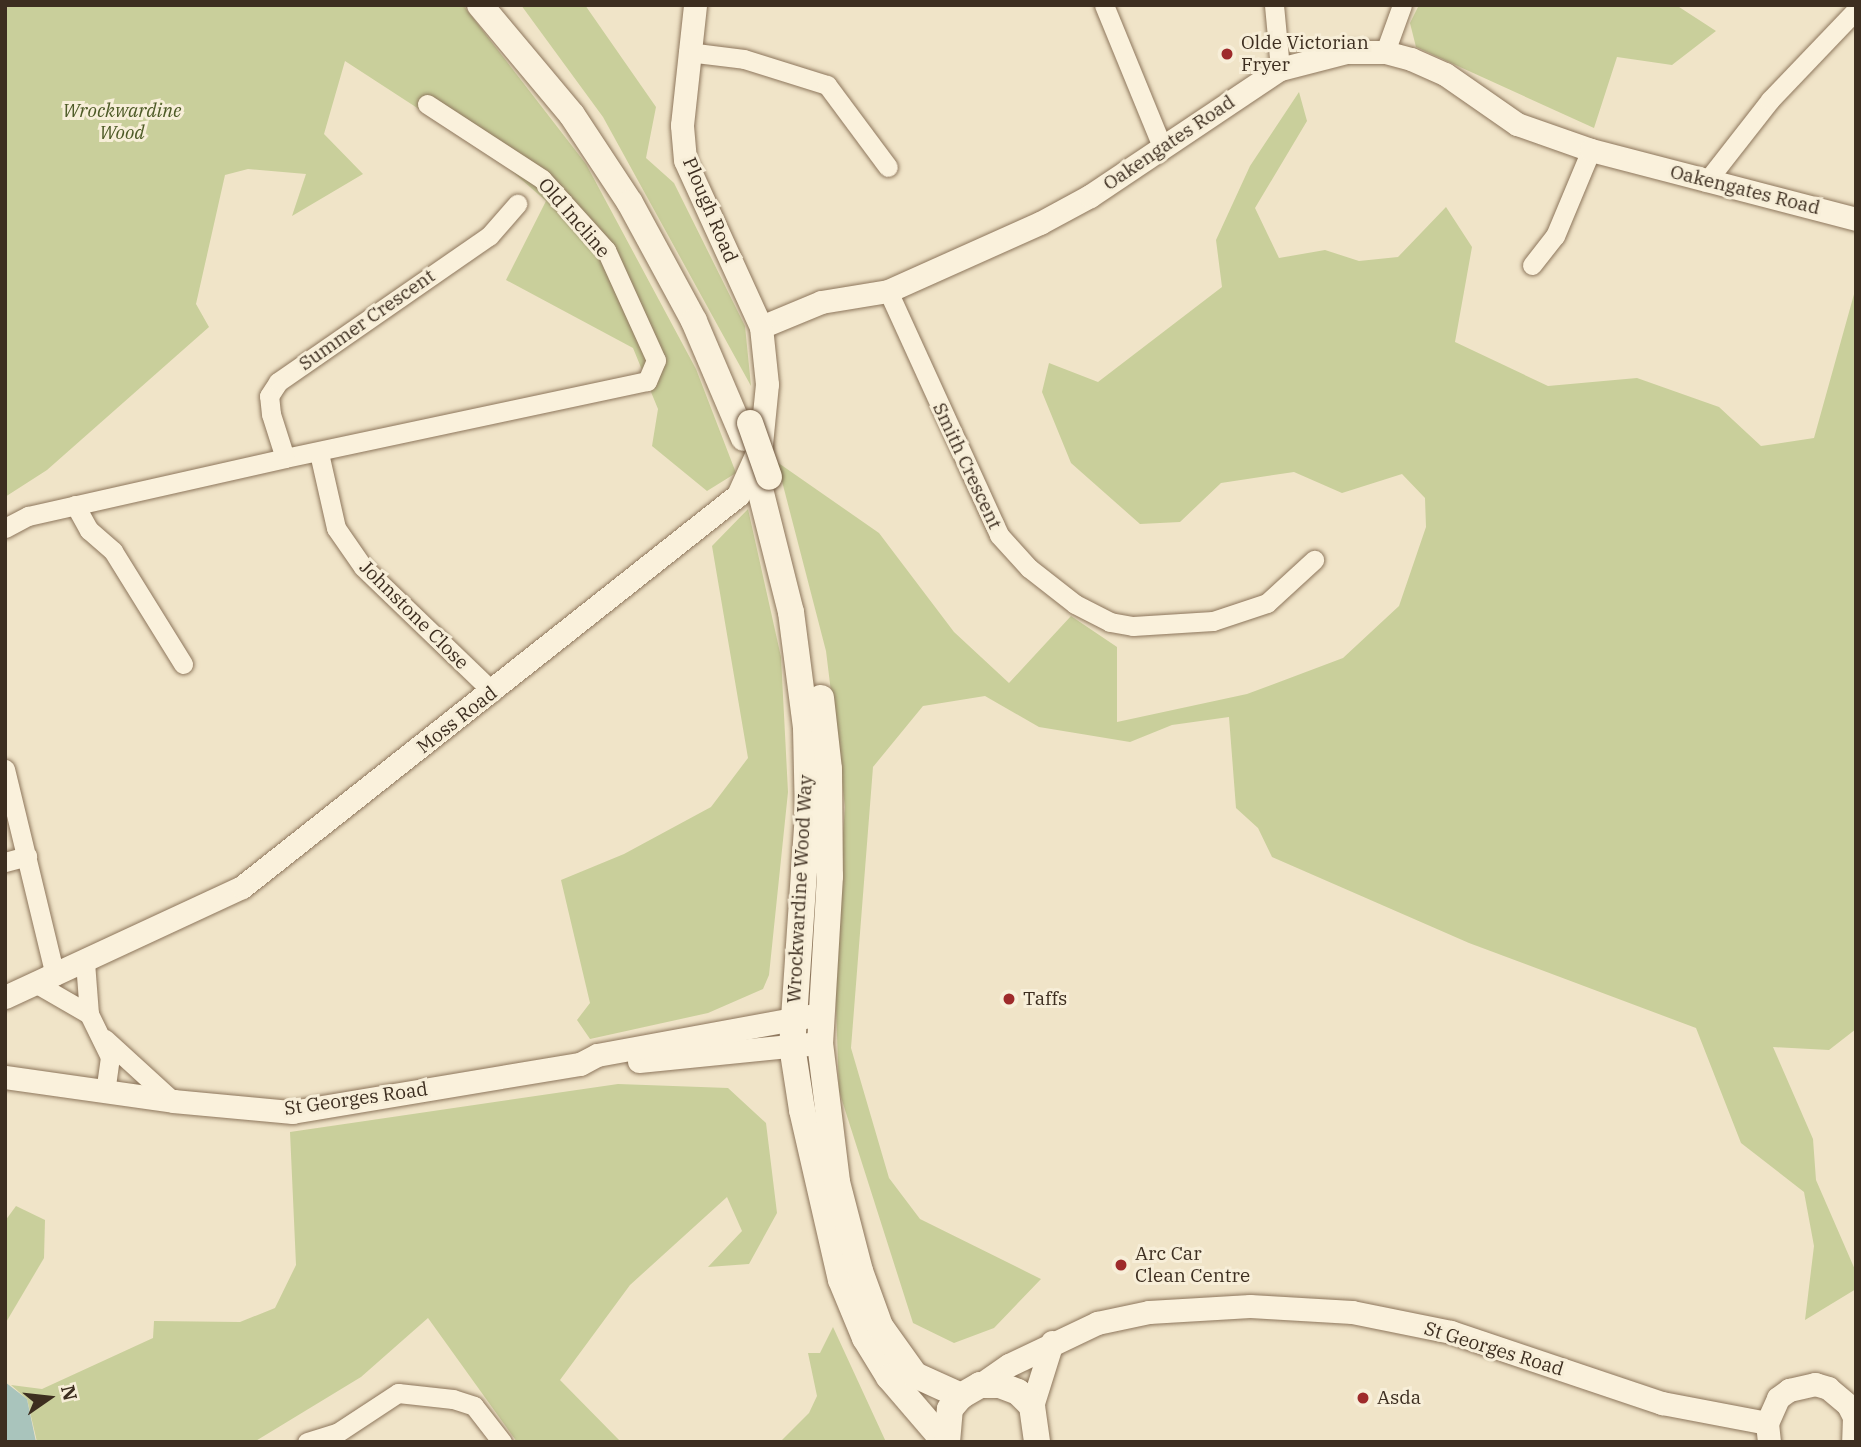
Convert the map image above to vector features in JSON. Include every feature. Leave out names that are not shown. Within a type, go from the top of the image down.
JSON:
[{"type":"main road","name":"Wrockwardine Wood Way","points":[[480,5],[572,114],[629,203],[694,321],[747,431]]},
{"type":"main road","name":"Wrockwardine Wood Way","points":[[500,5],[581,104],[631,183],[703,314],[800,584],[820,687],[828,769],[830,876],[820,1043],[837,1182],[860,1271],[880,1325],[915,1375],[970,1390],[1000,1385],[1018,1392],[1032,1406]]},
{"type":"main road","name":"Wrockwardine Wood Way","points":[[765,483],[796,634],[806,728],[808,813],[792,1046],[802,1110],[841,1280],[865,1338],[889,1377],[946,1442]]},
{"type":"main road","points":[[946,1442],[950,1409],[970,1390]]},
{"type":"main road","points":[[1032,1406],[1037,1442]]},
{"type":"street","name":"Plough Road","points":[[695,5],[682,125],[685,160],[761,327]]},
{"type":"street","points":[[1104,5],[1161,145]]},
{"type":"street","points":[[1274,5],[1280,69]]},
{"type":"street","points":[[1385,52],[1402,5]]},
{"type":"street","points":[[1706,182],[1770,100],[1856,10]]},
{"type":"street","points":[[688,52],[744,59],[827,85],[888,167]]},
{"type":"street","name":"Oakengates Road","points":[[761,327],[821,302],[888,291],[1040,223],[1090,196],[1161,145],[1280,69],[1346,52],[1385,52],[1445,74],[1517,124],[1591,150],[1856,219]]},
{"type":"street","name":"Old Incline","points":[[319,453],[647,381],[656,360],[606,250],[542,179],[426,104]]},
{"type":"street","points":[[1532,265],[1555,236],[1591,150]]},
{"type":"street","name":"Summer Crescent","points":[[285,458],[271,414],[269,396],[278,382],[489,236],[517,204]]},
{"type":"street","name":"Smith Crescent","points":[[888,291],[999,535],[1029,568],[1075,604],[1110,622],[1133,626],[1213,621],[1267,603],[1314,560]]},
{"type":"street","name":"Moss Road","points":[[5,997],[242,887],[493,692],[738,495],[761,444],[767,384],[761,327]]},
{"type":"street","points":[[5,528],[28,516],[285,458],[319,453]]},
{"type":"street","name":"Johnstone Close","points":[[319,453],[335,528],[363,567],[493,692]]},
{"type":"street","points":[[75,505],[89,530],[113,551],[183,664]]},
{"type":"street","points":[[5,769],[27,856],[46,980],[89,1014],[102,1035],[110,1056],[105,1091]]},
{"type":"street","points":[[5,862],[27,856]]},
{"type":"street","points":[[85,962],[89,1014]]},
{"type":"street","name":"St Georges Road","points":[[5,1077],[173,1101],[292,1112],[580,1064],[597,1055],[793,1016],[821,1014]]},
{"type":"street","points":[[102,1035],[173,1101]]},
{"type":"street","name":"St Georges Road","points":[[580,1064],[597,1067],[820,1043]]},
{"type":"street","name":"St Georges Road","points":[[970,1390],[1052,1342],[1097,1323],[1149,1312],[1250,1306],[1352,1312],[1451,1332],[1662,1403],[1768,1433]]},
{"type":"street","points":[[1032,1406],[1052,1342]]},
{"type":"street","points":[[1768,1433],[1778,1398],[1802,1385],[1828,1388],[1848,1405],[1855,1417],[1853,1442]]},
{"type":"street","points":[[307,1442],[337,1433],[398,1393],[453,1399],[474,1406],[502,1442]]},
{"type":"green space","name":"Wrockwardine Wood","points":[[5,5],[463,5],[586,164],[696,369],[736,473],[707,491],[652,446],[658,409],[633,348],[506,280],[546,201],[505,165],[345,61],[324,134],[363,174],[292,216],[306,174],[248,169],[225,175],[196,304],[209,327],[47,470],[5,497]]},
{"type":"green space","points":[[521,5],[585,5],[656,107],[646,158],[674,183],[745,326],[751,386],[603,117]]},
{"type":"green space","points":[[1419,5],[1676,5],[1716,31],[1672,65],[1617,57],[1594,128],[1416,47],[1410,23]]},
{"type":"green space","points":[[1299,92],[1307,121],[1255,208],[1279,258],[1325,250],[1359,261],[1398,257],[1446,207],[1472,247],[1455,342],[1548,386],[1637,378],[1719,407],[1761,446],[1814,438],[1856,287],[1856,1029],[1829,1050],[1773,1047],[1813,1139],[1816,1180],[1856,1272],[1856,1289],[1805,1320],[1814,1246],[1804,1192],[1741,1143],[1696,1028],[1469,943],[1272,857],[1258,828],[1236,808],[1229,717],[1172,725],[1130,742],[1039,727],[985,696],[923,706],[873,767],[851,1048],[889,1178],[920,1219],[1041,1279],[994,1328],[954,1343],[913,1323],[839,1091],[834,949],[845,807],[826,651],[777,462],[879,533],[954,632],[1009,683],[1071,616],[1117,647],[1117,722],[1247,694],[1343,658],[1399,606],[1426,527],[1425,498],[1402,474],[1342,493],[1294,472],[1221,483],[1180,522],[1140,524],[1071,463],[1042,392],[1049,363],[1098,382],[1222,287],[1216,240],[1250,166]]},
{"type":"green space","points":[[748,509],[781,657],[788,792],[769,975],[763,989],[708,1013],[590,1039],[577,1020],[590,1003],[561,880],[624,854],[711,807],[748,758],[712,546]]},
{"type":"green space","points":[[618,1084],[728,1088],[766,1123],[777,1213],[749,1264],[708,1267],[742,1231],[727,1197],[630,1285],[560,1380],[621,1442],[517,1442],[428,1318],[361,1377],[254,1442],[37,1442],[27,1399],[11,1385],[42,1389],[153,1338],[154,1321],[240,1322],[275,1308],[296,1265],[290,1132]]},
{"type":"green space","points":[[16,1206],[45,1220],[44,1258],[5,1324],[5,1221]]},
{"type":"green space","points":[[833,1327],[886,1442],[780,1442],[809,1413],[817,1396],[808,1353],[820,1353]]},
{"type":"water","points":[[5,1382],[27,1399],[36,1442],[5,1442]]},
{"type":"place","name":"Olde Victorian Fryer","points":[[1227,54]]},
{"type":"place","name":"Taffs","points":[[1009,999]]},
{"type":"place","name":"Arc Car Clean Centre","points":[[1121,1265]]},
{"type":"place","name":"Asda","points":[[1363,1398]]}]
